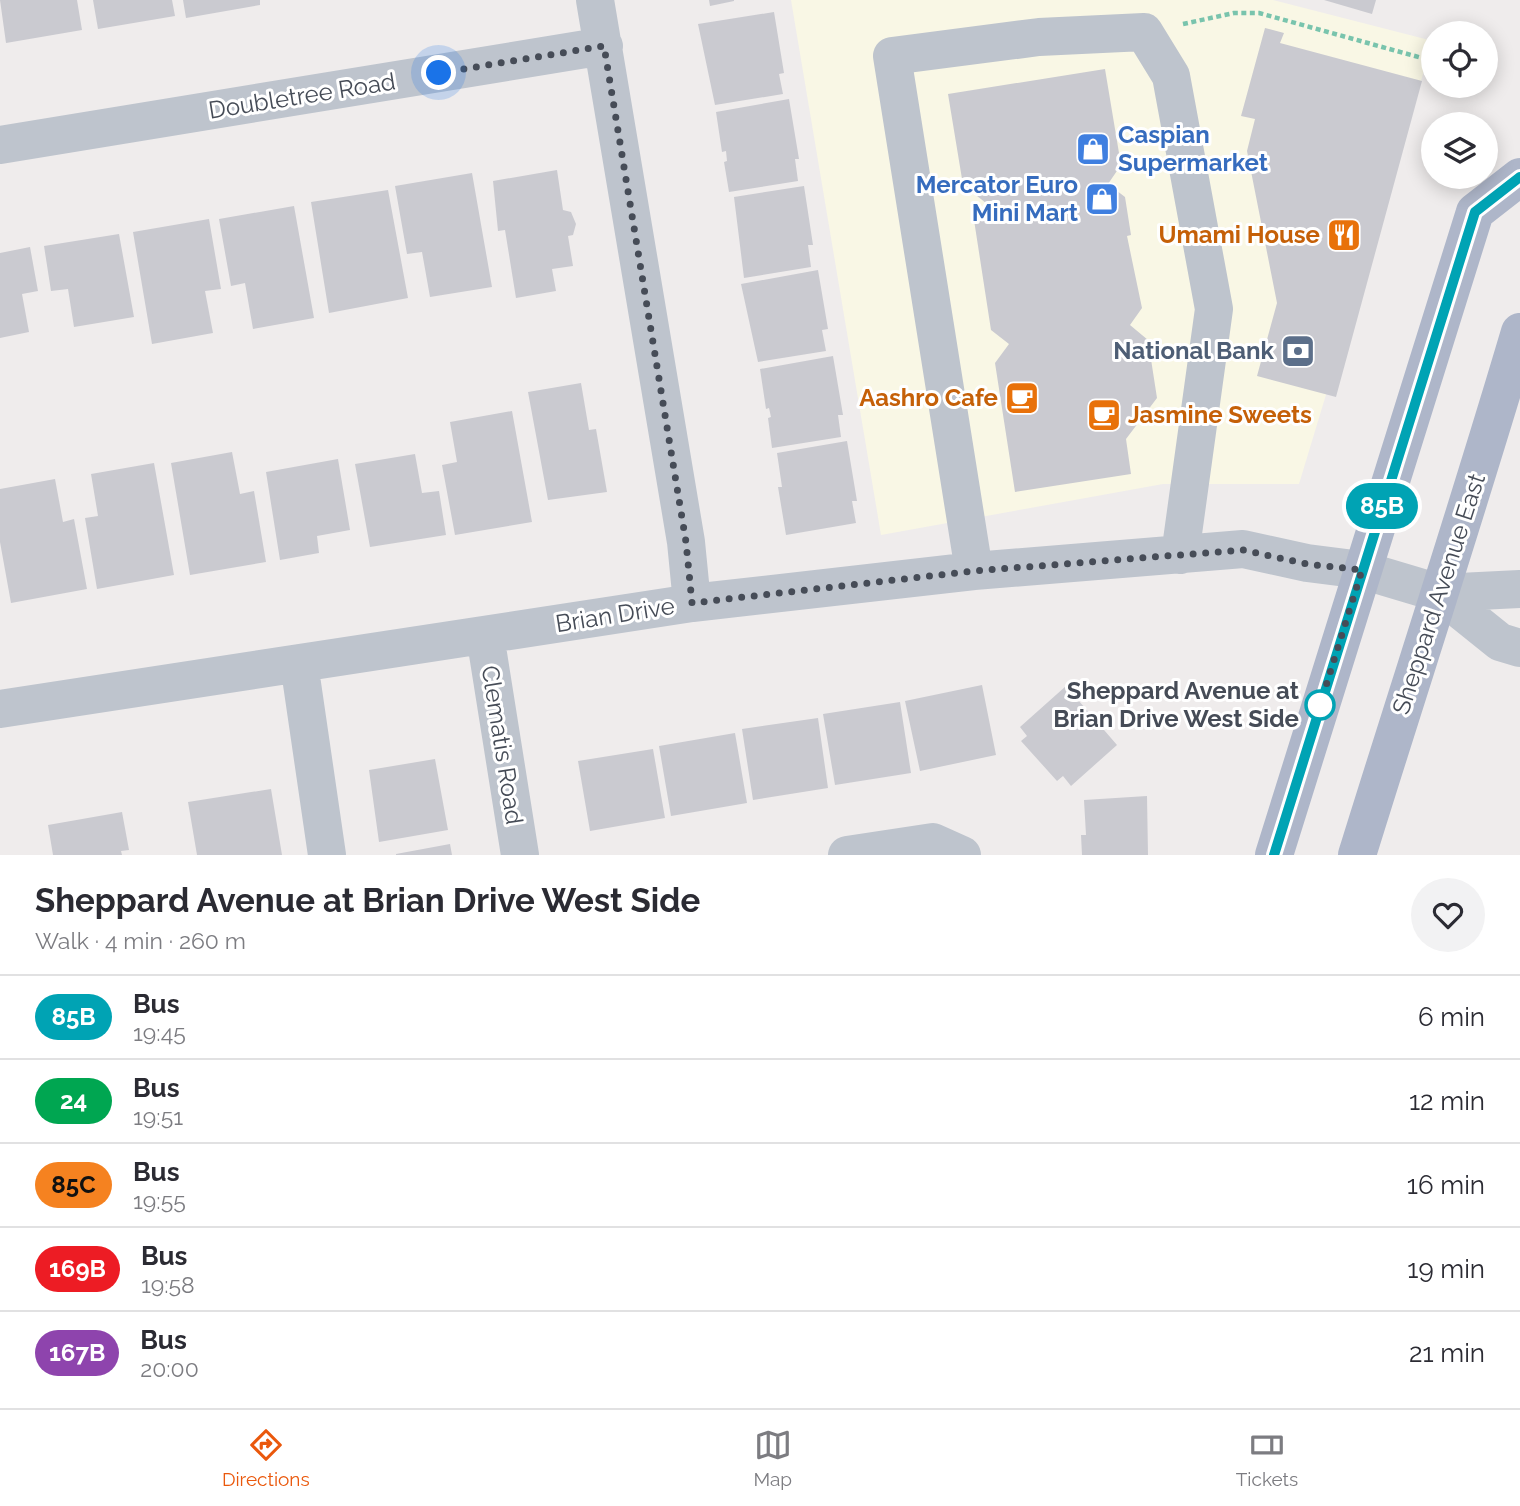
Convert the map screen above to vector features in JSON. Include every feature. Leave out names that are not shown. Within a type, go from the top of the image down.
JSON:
[{"type":"main road","points":[[1274,855],[1475,212],[1520,177]]},
{"type":"main road","name":"Sheppard Avenue East","points":[[1357,855],[1439,593],[1464,524],[1520,332]]},
{"type":"street","points":[[595,0],[686,542],[692,603]]},
{"type":"street","points":[[974,571],[892,56],[1039,37],[1143,32],[1171,76],[1214,309],[1180,555]]},
{"type":"street","name":"Doubletree Road","points":[[0,145],[604,46]]},
{"type":"street","name":"Brian Drive","points":[[0,709],[692,603],[974,571],[1243,550],[1307,564],[1362,570],[1439,593]]},
{"type":"street","points":[[1439,593],[1520,589]]},
{"type":"street","points":[[1439,593],[1500,642],[1520,648]]},
{"type":"street","name":"Clematis Road","points":[[485,635],[520,855]]},
{"type":"street","points":[[299,663],[327,855]]},
{"type":"street","points":[[846,855],[933,842],[962,855]]},
{"type":"path","points":[[1143,32],[1234,13],[1259,13],[1421,58]]},
{"type":"shaded area","points":[[791,0],[1273,0],[1421,38],[1421,81],[1299,484],[1163,484],[881,535]]},
{"type":"building","points":[[0,0],[77,0],[82,30],[6,43]]},
{"type":"building","points":[[93,0],[172,0],[175,16],[98,29]]},
{"type":"building","points":[[183,0],[260,0],[260,5],[186,18]]},
{"type":"building","points":[[709,0],[734,0],[734,1],[710,6]]},
{"type":"building","points":[[1324,0],[1376,0],[1372,14]]},
{"type":"building","points":[[774,12],[784,73],[779,74],[783,94],[715,105],[698,24]]},
{"type":"building","points":[[1265,28],[1284,33],[1280,43],[1421,81],[1336,397],[1257,376],[1277,303],[1247,151],[1255,119],[1241,116]]},
{"type":"building","points":[[1105,69],[1121,165],[1108,184],[1125,197],[1131,235],[1127,236],[1142,308],[1130,325],[1148,340],[1157,398],[1126,439],[1131,474],[1015,492],[995,363],[1009,344],[991,330],[974,220],[986,203],[963,185],[948,94]]},
{"type":"building","points":[[789,99],[799,159],[795,159],[798,181],[729,192],[724,162],[727,161],[726,151],[722,152],[716,112]]},
{"type":"building","points":[[557,170],[563,210],[571,212],[576,224],[573,235],[568,236],[573,266],[552,269],[556,291],[516,298],[505,230],[498,231],[493,181]]},
{"type":"building","points":[[472,173],[492,287],[430,297],[422,252],[407,254],[395,186]]},
{"type":"building","points":[[804,186],[813,245],[808,245],[811,267],[744,278],[734,197]]},
{"type":"building","points":[[388,190],[408,298],[329,313],[311,202]]},
{"type":"building","points":[[294,206],[314,318],[253,329],[245,283],[231,286],[219,219]]},
{"type":"building","points":[[209,219],[221,289],[205,291],[213,333],[152,344],[133,232]]},
{"type":"building","points":[[119,234],[134,317],[74,327],[68,289],[51,291],[44,246]]},
{"type":"building","points":[[30,247],[38,291],[22,294],[29,332],[0,338],[0,253]]},
{"type":"building","points":[[818,270],[828,329],[822,330],[826,351],[758,362],[741,284]]},
{"type":"building","points":[[833,356],[843,415],[838,415],[841,437],[772,448],[768,418],[771,417],[769,408],[766,409],[760,369]]},
{"type":"building","points":[[581,383],[589,430],[596,429],[607,492],[548,500],[528,392]]},
{"type":"building","points":[[512,411],[532,522],[455,535],[442,465],[457,462],[450,422]]},
{"type":"building","points":[[847,441],[857,501],[852,501],[856,523],[786,535],[778,487],[782,487],[777,453]]},
{"type":"building","points":[[232,452],[240,494],[254,491],[266,562],[190,575],[171,463]]},
{"type":"building","points":[[415,454],[422,493],[439,491],[446,535],[370,547],[355,464]]},
{"type":"building","points":[[338,459],[350,530],[317,536],[319,553],[280,560],[266,472]]},
{"type":"building","points":[[154,463],[174,575],[97,589],[85,518],[98,516],[91,474]]},
{"type":"building","points":[[55,479],[63,522],[74,519],[87,589],[11,603],[0,542],[0,489]]},
{"type":"building","points":[[982,685],[996,755],[920,771],[905,701]]},
{"type":"building","points":[[1066,686],[1117,745],[1071,786],[1063,776],[1057,781],[1021,741],[1027,736],[1020,727]]},
{"type":"building","points":[[900,702],[911,773],[835,785],[823,714]]},
{"type":"building","points":[[818,718],[828,788],[753,800],[742,729]]},
{"type":"building","points":[[735,733],[747,803],[671,816],[659,746]]},
{"type":"building","points":[[653,749],[665,818],[590,831],[578,761]]},
{"type":"building","points":[[435,759],[448,830],[379,842],[369,770]]},
{"type":"building","points":[[271,789],[282,855],[197,855],[188,802]]},
{"type":"building","points":[[1147,796],[1148,855],[1082,855],[1081,835],[1086,835],[1084,800]]},
{"type":"building","points":[[122,812],[129,850],[121,851],[122,855],[53,855],[48,825]]},
{"type":"building","points":[[450,844],[452,855],[396,855],[396,854]]},
{"type":"bus line","name":"85B","points":[[1274,855],[1475,212],[1520,177]]},
{"type":"place","name":"Caspian Supermarket","points":[[1093,149]]},
{"type":"place","name":"Mercator Euro Mini Mart","points":[[1102,199]]},
{"type":"place","name":"Umami House","points":[[1344,235]]},
{"type":"place","name":"National Bank","points":[[1298,351]]},
{"type":"place","name":"Aashro Cafe","points":[[1022,398]]},
{"type":"place","name":"Jasmine Sweets","points":[[1104,415]]},
{"type":"place","name":"Sheppard Avenue at Brian Drive West Side","points":[[1320,705]]},
{"type":"route","points":[[439,73],[604,46],[686,542],[692,603],[974,571],[1243,550],[1307,564],[1362,570],[1320,705]]}]
